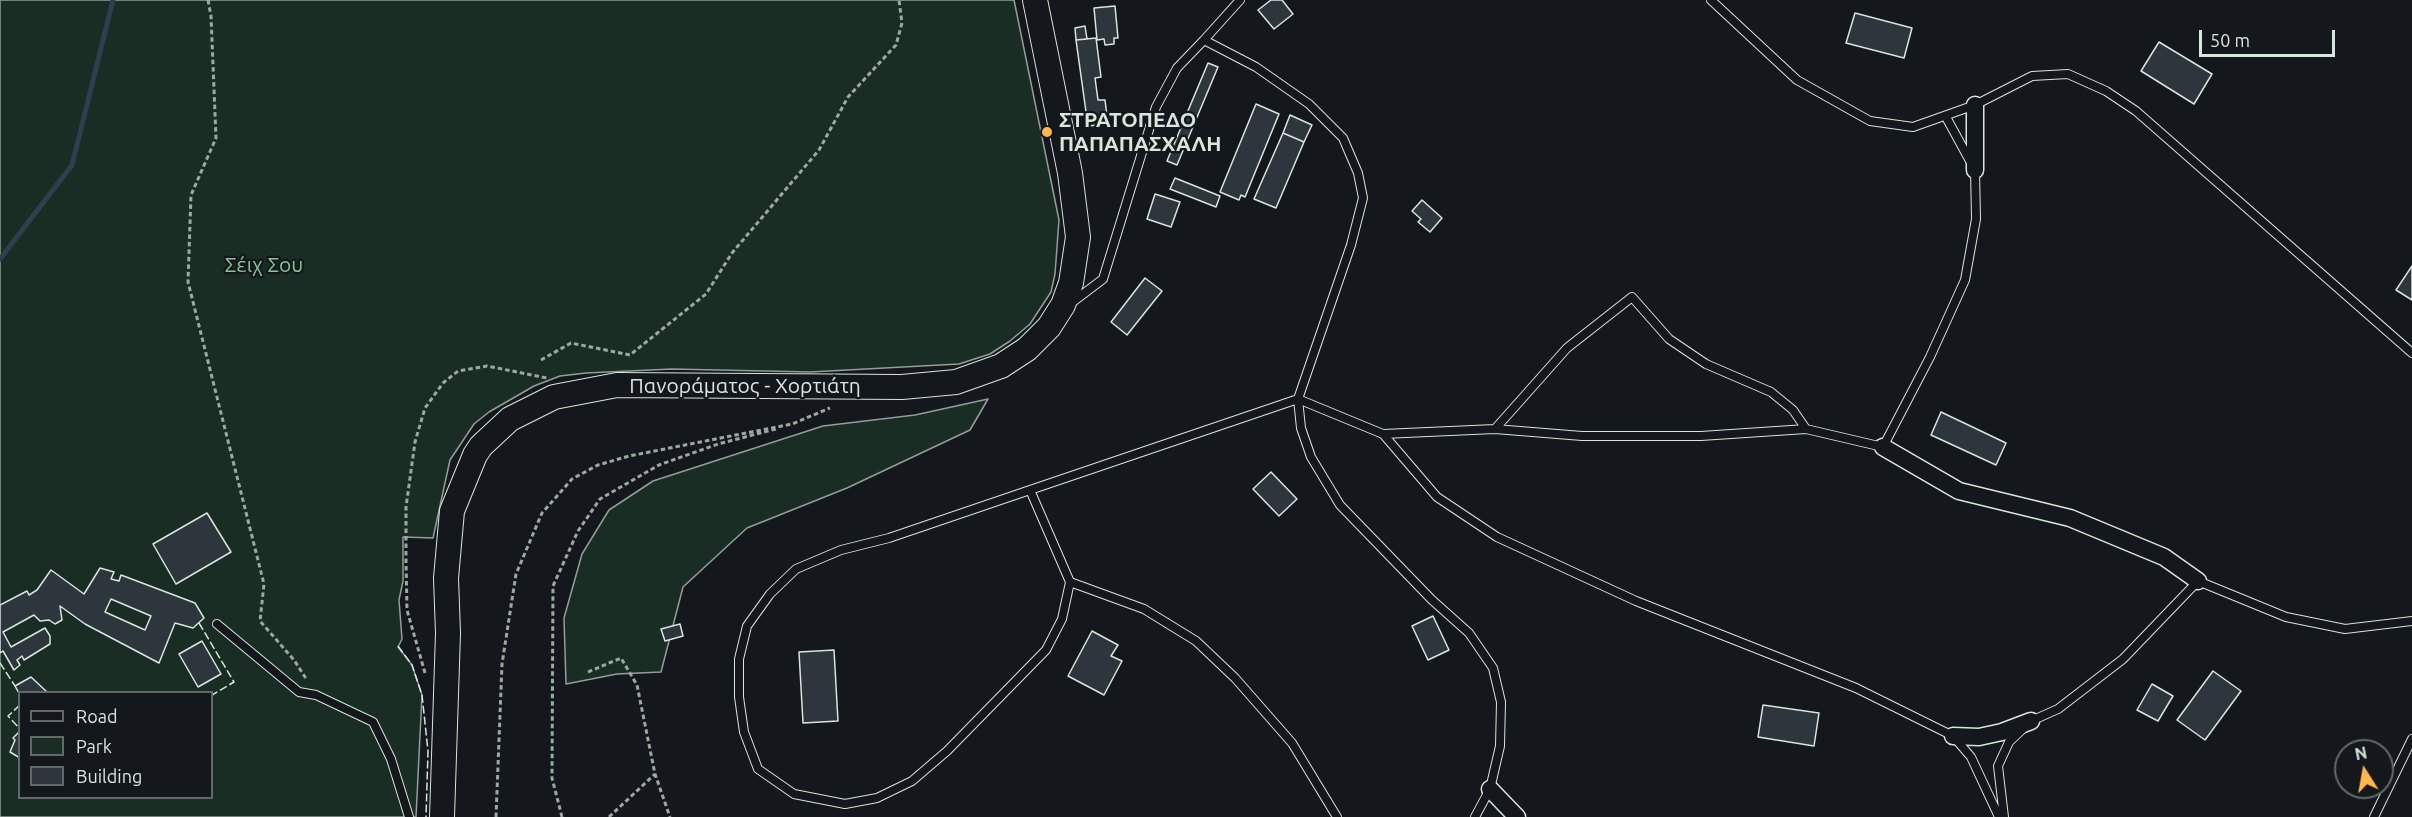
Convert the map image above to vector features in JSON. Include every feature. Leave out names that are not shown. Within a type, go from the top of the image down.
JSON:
[{"type":"main road","name":"Πανοράματος - Χορτιάτη","points":[[442,817],[448,633],[446,578],[452,511],[470,464],[481,446],[510,419],[528,408],[565,394],[600,387],[932,386],[978,376],[1001,366],[1027,349],[1059,313],[1076,264],[1077,225],[1070,173],[1035,0]]},
{"type":"street","points":[[1975,105],[1975,170]]},
{"type":"street","points":[[1883,447],[1959,491],[2070,518],[2164,557],[2198,581]]},
{"type":"street","points":[[1953,736],[1979,737],[2002,732],[2031,721]]},
{"type":"street","points":[[1490,789],[1518,817]]},
{"type":"lane","points":[[1059,313],[1103,279],[1156,107],[1177,68],[1240,0]]},
{"type":"lane","points":[[1711,0],[1751,34],[1797,80],[1870,121],[1913,127],[1975,105],[2032,76],[2068,75],[2106,91],[2136,111],[2412,353]]},
{"type":"lane","points":[[1204,40],[1256,67],[1309,104],[1343,138],[1358,173],[1364,198],[1351,245],[1298,399],[1301,428],[1311,457],[1340,505],[1407,575],[1469,633],[1493,668],[1501,702],[1500,746],[1490,789],[1474,817]]},
{"type":"lane","points":[[1030,490],[1070,582],[1062,619],[1046,650],[946,751],[912,781],[877,798],[844,804],[794,794],[759,769],[744,732],[739,697],[738,659],[747,626],[770,594],[796,569],[841,550],[889,538],[1030,490],[1298,399],[1383,434],[1494,429],[1582,436],[1701,436],[1806,429],[1883,447],[1930,357],[1965,279],[1976,219],[1975,170],[1946,117]]},
{"type":"lane","points":[[1494,429],[1567,348],[1632,297],[1669,339],[1706,364],[1771,392],[1794,410],[1806,429]]},
{"type":"lane","points":[[1383,434],[1437,497],[1497,537],[1636,601],[1856,688],[1953,736],[1971,757],[1999,817]]},
{"type":"lane","points":[[2004,817],[1998,766],[2009,742],[2031,721],[2058,709],[2122,659],[2198,581],[2286,617],[2345,629],[2412,621]]},
{"type":"lane","points":[[1070,582],[1144,609],[1196,641],[1234,678],[1292,743],[1337,817]]},
{"type":"lane","points":[[217,624],[298,692],[316,695],[373,722],[391,759],[409,817]]},
{"type":"lane","points":[[2374,817],[2412,739]]},
{"type":"path","points":[[208,0],[211,15],[216,138],[191,195],[188,282],[264,584],[260,621],[294,660],[316,695]]},
{"type":"path","points":[[541,360],[571,343],[630,355],[706,294],[732,253],[819,150],[848,97],[896,45],[902,22],[899,0]]},
{"type":"path","points":[[562,817],[552,778],[553,586],[578,531],[600,499],[659,465],[718,444],[792,424],[834,406],[849,387]]},
{"type":"path","points":[[496,817],[502,664],[516,574],[543,513],[572,479],[598,465],[629,456],[792,424]]},
{"type":"path","points":[[588,672],[621,658],[637,684],[655,774],[670,817]]},
{"type":"path","points":[[609,817],[655,774]]},
{"type":"green space","name":"Σέιχ Σου","points":[[0,0],[1014,0],[1059,220],[1055,274],[1051,292],[1030,324],[990,354],[959,364],[810,372],[672,369],[560,376],[534,386],[489,412],[474,424],[450,460],[433,538],[403,537],[403,581],[399,600],[402,639],[398,647],[412,665],[422,695],[416,817],[0,817]]},
{"type":"green space","points":[[988,399],[970,430],[847,488],[747,528],[683,587],[661,672],[617,674],[566,684],[564,618],[582,554],[609,510],[653,481],[823,426],[915,415]]},
{"type":"building","points":[[1271,0],[1282,0],[1293,14],[1274,29],[1258,10]]},
{"type":"building","points":[[1115,6],[1118,38],[1114,38],[1114,44],[1105,45],[1104,39],[1097,40],[1094,8]]},
{"type":"building","points":[[1855,13],[1912,28],[1904,58],[1846,43]]},
{"type":"building","points":[[1085,26],[1087,39],[1076,40],[1075,28]]},
{"type":"building","points":[[1096,38],[1101,77],[1095,78],[1098,100],[1105,100],[1108,124],[1088,126],[1076,40]]},
{"type":"building","points":[[2159,42],[2212,74],[2194,104],[2141,71]]},
{"type":"building","points":[[1208,63],[1218,67],[1177,165],[1167,161]]},
{"type":"building","points":[[1256,104],[1279,114],[1245,197],[1241,195],[1239,200],[1220,192]]},
{"type":"building","points":[[1290,115],[1312,125],[1304,142],[1283,133]]},
{"type":"building","points":[[1283,133],[1304,142],[1276,208],[1254,199]]},
{"type":"building","points":[[1175,178],[1220,196],[1216,207],[1170,189]]},
{"type":"building","points":[[1155,194],[1180,202],[1171,227],[1147,219]]},
{"type":"building","points":[[1422,200],[1442,218],[1430,232],[1418,222],[1421,219],[1412,211]]},
{"type":"building","points":[[2412,266],[2412,300],[2396,290]]},
{"type":"building","points":[[1145,278],[1162,291],[1127,335],[1111,322]]},
{"type":"building","points":[[1941,412],[2006,443],[1996,465],[1931,435]]},
{"type":"building","points":[[1271,472],[1297,499],[1279,516],[1253,489]]},
{"type":"building","points":[[207,513],[231,552],[176,584],[153,544]]},
{"type":"building","points":[[100,568],[114,572],[111,579],[119,581],[121,575],[195,603],[204,618],[193,628],[175,623],[159,663],[85,624],[60,606],[62,620],[55,624],[49,620],[40,621],[34,615],[3,632],[11,647],[45,628],[50,636],[50,644],[24,660],[22,656],[17,660],[20,665],[14,670],[3,651],[0,653],[0,605],[27,591],[29,595],[37,590],[51,570],[84,594]],"holes":[[[111,599],[151,616],[145,630],[105,612]]]},
{"type":"building","points":[[1433,616],[1449,650],[1428,660],[1412,626]]},
{"type":"building","points":[[680,624],[683,636],[665,641],[661,629]]},
{"type":"building","points":[[1092,631],[1118,645],[1111,656],[1122,661],[1104,695],[1068,676]]},
{"type":"building","points":[[202,641],[221,674],[198,687],[179,654]]},
{"type":"building","points":[[834,650],[838,721],[803,723],[799,652]]},
{"type":"building","points":[[2213,671],[2241,691],[2205,740],[2177,720]]},
{"type":"building","points":[[31,677],[46,691],[18,691],[15,686]]},
{"type":"building","points":[[2152,684],[2173,696],[2158,721],[2137,710]]},
{"type":"building","points":[[1763,705],[1819,713],[1814,746],[1758,737]]},
{"type":"building","points":[[18,733],[18,757],[10,752],[15,740],[13,738]]},
{"type":"waterway","points":[[0,259],[72,165],[113,0]]},
{"type":"fence","points":[[199,623],[234,682],[213,694]]},
{"type":"fence","points":[[398,646],[412,665],[422,695],[428,751],[426,817]]},
{"type":"fence","points":[[0,663],[15,686]]},
{"type":"fence","points":[[18,707],[8,716],[18,727]]},
{"type":"place","name":"ΣΤΡΑΤΟΠΕΔΟ ΠΑΠΑΠΑΣΧΑΛΗ","points":[[1047,132]]}]
